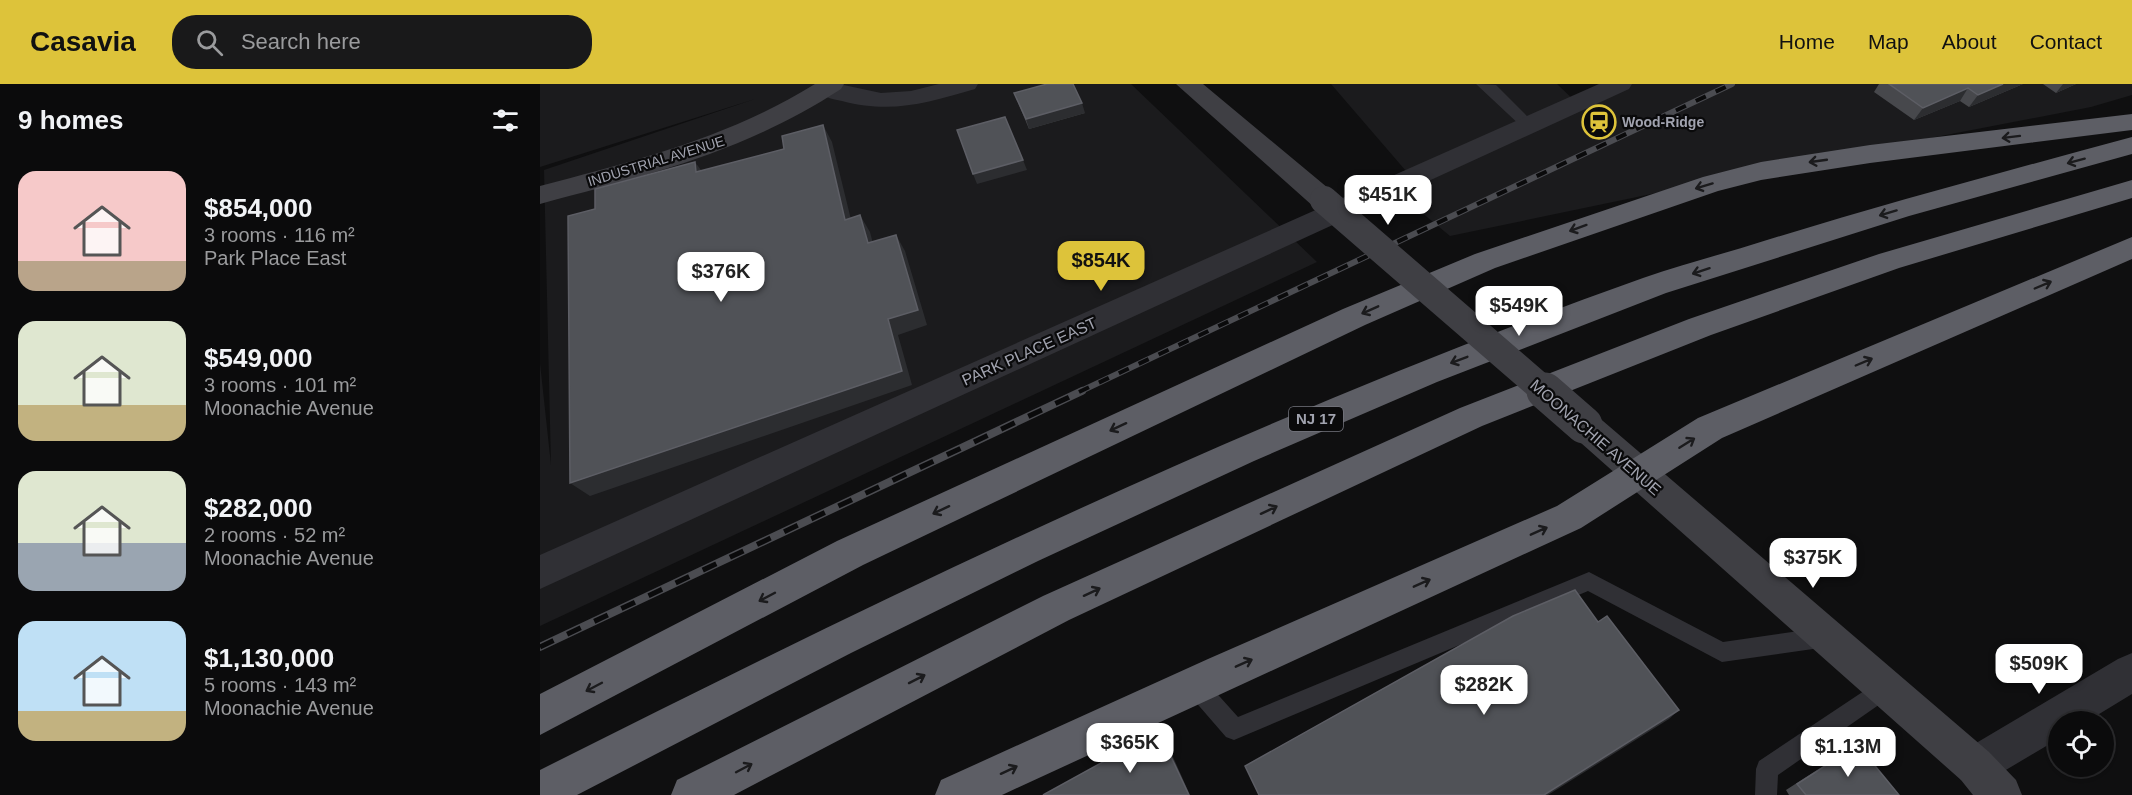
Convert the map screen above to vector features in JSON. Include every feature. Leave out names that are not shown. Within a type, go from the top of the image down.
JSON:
[{"type":"highway","points":[[540,715],[850,553],[1423,286],[1485,261],[1712,183],[1761,171],[1870,154],[2132,122]]},
{"type":"highway","name":"NJ 17","points":[[540,792],[838,640],[1025,550],[1242,451],[1426,373],[1656,285],[1901,209],[2132,146]]},
{"type":"highway","points":[[692,795],[1056,608],[1471,417],[1711,323],[1889,261],[2132,189]]},
{"type":"highway","points":[[956,795],[1569,517],[1710,428],[2132,247]]},
{"type":"main road","name":"MOONACHIE AVENUE","points":[[1188,84],[1975,766],[2001,795]]},
{"type":"main road","name":"INDUSTRIAL AVENUE","points":[[540,195],[678,157],[724,141],[790,110],[829,86]]},
{"type":"street","points":[[829,86],[850,97],[882,103],[905,101],[966,84]]},
{"type":"street","name":"PARK PLACE EAST","points":[[540,572],[1620,84]]},
{"type":"street","points":[[1975,766],[2132,672]]},
{"type":"lane","points":[[1483,84],[1491,88],[1528,125]]},
{"type":"lane","points":[[1195,685],[1234,729],[1589,581],[1722,652],[1827,637]]},
{"type":"lane","points":[[1766,795],[1767,769],[1885,688]]},
{"type":"shaded area","points":[[540,84],[1131,84],[1317,262],[540,626],[540,363],[551,465],[544,170],[755,99],[540,167]]},
{"type":"shaded area","points":[[1331,84],[1557,84],[1576,102],[1617,84],[2132,84],[2132,95],[2091,107],[1801,163],[1450,236],[1392,188],[1412,178]]},
{"type":"building","points":[[1047,84],[1073,84],[1082,103],[1026,119],[1014,93]]},
{"type":"building","points":[[1889,84],[2003,84],[1978,95],[1968,88],[1923,108]]},
{"type":"building","points":[[1005,117],[1023,160],[973,174],[957,130]]},
{"type":"building","points":[[823,125],[845,220],[860,215],[868,243],[896,235],[918,310],[888,319],[902,371],[570,483],[568,216],[595,209],[595,189],[695,162],[696,172],[784,149],[782,136]]},
{"type":"building","points":[[1575,590],[1598,622],[1607,616],[1679,710],[1544,795],[1259,795],[1245,766],[1513,616]]},
{"type":"building","points":[[1159,731],[1189,795],[1043,795]]},
{"type":"building","points":[[1858,745],[1899,795],[1806,795],[1797,784]]},
{"type":"railway","points":[[1079,392],[1732,84]]},
{"type":"railway","points":[[540,647],[1082,391]]},
{"type":"place","name":"Wood-Ridge","points":[[1599,122]]}]
